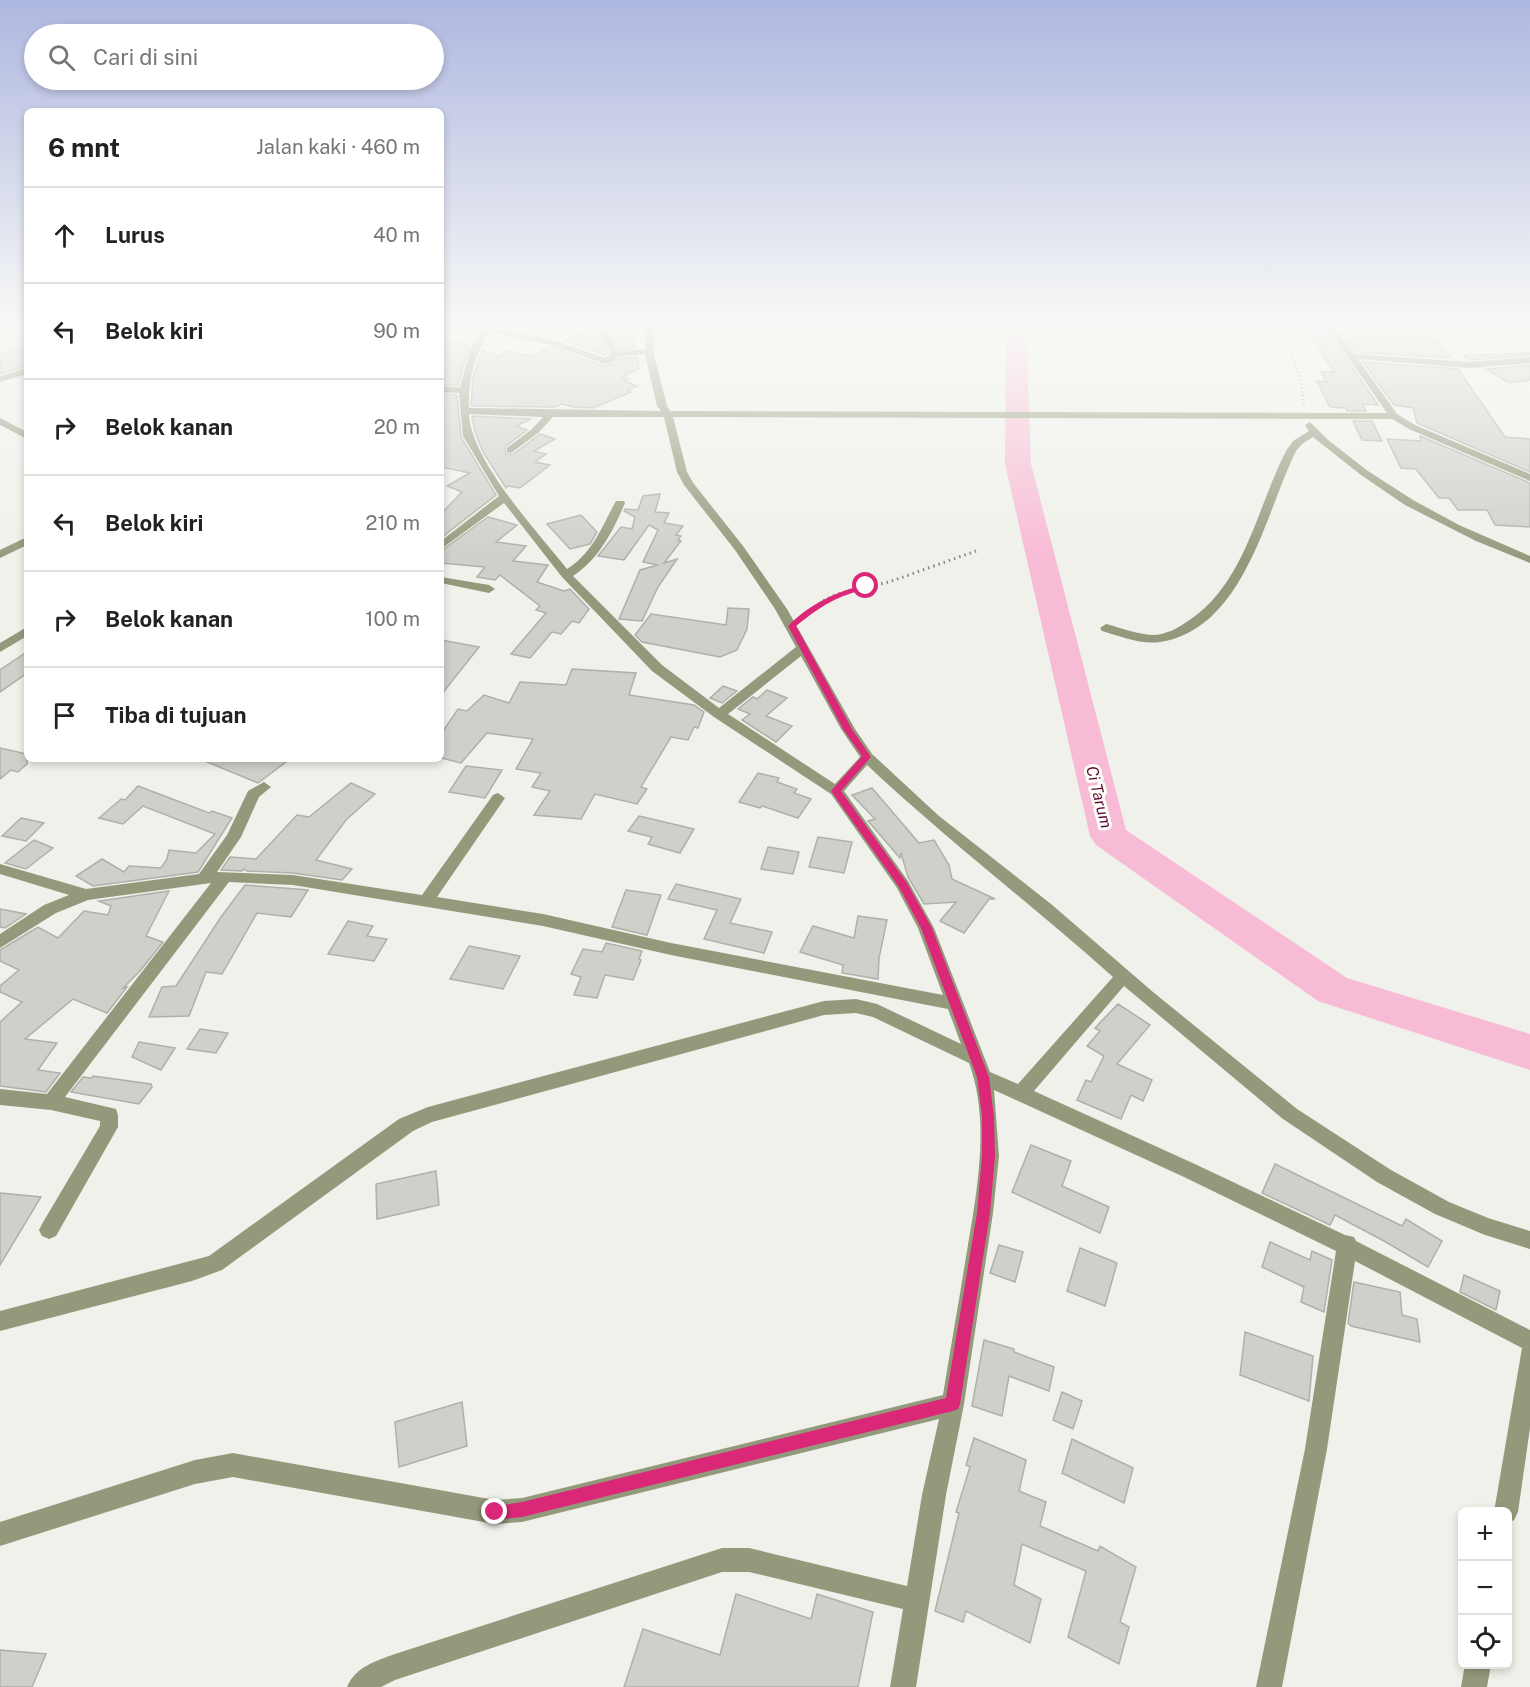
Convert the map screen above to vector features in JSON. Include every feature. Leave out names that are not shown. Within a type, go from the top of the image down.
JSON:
[{"type":"street","points":[[464,403],[468,436],[478,457],[505,497],[566,575],[627,639],[657,668],[719,714],[836,791],[903,885],[932,940],[980,1068],[988,1117],[989,1156],[983,1213],[953,1404],[934,1496],[903,1687]]},
{"type":"street","points":[[661,403],[668,415],[682,472],[689,485],[739,548],[792,626],[848,729],[867,757],[934,819],[1045,908],[1259,1091],[1290,1114],[1376,1171],[1442,1208],[1485,1226],[1530,1240]]},
{"type":"street","points":[[1384,403],[1392,414],[1412,427],[1530,478]]},
{"type":"street","points":[[464,411],[668,415],[1306,417],[1392,414]]},
{"type":"street","points":[[511,450],[535,431],[550,414]]},
{"type":"street","points":[[1306,417],[1314,432],[1373,481],[1399,499],[1446,524],[1530,560]]},
{"type":"street","points":[[0,421],[24,434]]},
{"type":"street","points":[[1106,628],[1137,636],[1160,638],[1190,628],[1202,618],[1236,575],[1262,525],[1295,445],[1314,432]]},
{"type":"street","points":[[444,544],[505,497]]},
{"type":"street","points":[[566,575],[576,570],[591,554],[608,531],[620,503]]},
{"type":"street","points":[[0,555],[24,542]]},
{"type":"street","points":[[444,581],[489,589]]},
{"type":"street","points":[[0,648],[24,633]]},
{"type":"street","points":[[719,714],[803,648]]},
{"type":"street","points":[[836,791],[867,757]]},
{"type":"street","points":[[204,878],[234,837],[253,794],[264,787]]},
{"type":"street","points":[[426,901],[498,798]]},
{"type":"street","points":[[0,869],[86,895]]},
{"type":"street","points":[[0,942],[50,909],[86,895],[225,876],[293,880],[543,920],[671,949],[957,1004]]},
{"type":"street","points":[[51,1102],[225,876]]},
{"type":"street","points":[[1021,1093],[1123,976]]},
{"type":"street","points":[[0,1321],[192,1271],[214,1263],[406,1125],[428,1115],[801,1014],[840,1006],[856,1006],[878,1011],[1021,1093],[1126,1139],[1347,1244],[1530,1341]]},
{"type":"street","points":[[0,1098],[51,1102],[108,1113],[110,1121],[50,1230]]},
{"type":"street","points":[[1269,1687],[1316,1449],[1347,1244]]},
{"type":"street","points":[[1507,1507],[1530,1354]]},
{"type":"street","points":[[0,1534],[195,1472],[233,1466],[495,1512],[522,1510],[953,1404]]},
{"type":"street","points":[[360,1687],[377,1674],[395,1667],[722,1560],[749,1560],[916,1600]]},
{"type":"street","points":[[1474,1687],[1477,1669]]},
{"type":"path","points":[[1304,403],[1306,417]]},
{"type":"path","points":[[792,626],[823,601],[837,594],[890,581],[976,551]]},
{"type":"building","points":[[444,403],[458,403],[461,437],[496,495],[444,536],[444,511],[462,492],[447,486],[470,473],[444,468]]},
{"type":"building","points":[[471,403],[606,403],[593,408],[562,404],[555,407],[471,406]]},
{"type":"building","points":[[1328,403],[1376,403],[1378,405],[1362,404],[1366,411],[1347,411],[1346,408],[1330,407]]},
{"type":"building","points":[[1392,403],[1481,403],[1505,437],[1530,439],[1530,472],[1417,423],[1413,408]]},
{"type":"building","points":[[472,416],[531,419],[516,426],[527,430],[506,446],[505,453],[512,455],[540,434],[555,439],[534,451],[546,454],[535,462],[550,465],[520,488],[508,486],[506,488],[483,452],[475,432]]},
{"type":"building","points":[[1353,421],[1372,421],[1382,441],[1362,440]]},
{"type":"building","points":[[1420,436],[1530,483],[1530,527],[1495,525],[1487,510],[1458,510],[1449,498],[1439,498],[1416,469],[1401,468],[1387,439],[1421,441]]},
{"type":"building","points":[[660,494],[655,512],[669,513],[664,523],[683,526],[676,535],[681,536],[678,540],[681,541],[664,563],[677,559],[658,587],[642,621],[619,619],[640,570],[658,565],[643,562],[658,530],[649,525],[624,560],[598,556],[621,527],[632,529],[635,517],[624,511],[625,509],[638,510],[643,496]]},
{"type":"building","points":[[581,515],[597,532],[590,544],[570,549],[547,524]]},
{"type":"building","points":[[488,517],[517,525],[496,542],[526,546],[513,561],[548,565],[537,582],[564,591],[570,589],[589,609],[579,623],[572,621],[561,634],[552,632],[530,658],[511,654],[546,613],[536,610],[540,606],[500,575],[495,580],[477,577],[485,567],[444,563],[444,549]]},
{"type":"building","points":[[728,608],[749,609],[747,629],[737,650],[720,657],[642,642],[635,635],[651,614],[726,625]]},
{"type":"building","points":[[444,641],[479,647],[444,691]]},
{"type":"building","points":[[24,654],[24,675],[0,692],[0,670]]},
{"type":"building","points":[[572,669],[636,673],[629,695],[694,705],[704,712],[698,728],[694,727],[688,740],[671,737],[641,787],[647,789],[637,804],[595,794],[581,819],[534,815],[550,791],[532,787],[541,773],[516,769],[533,739],[487,733],[461,763],[444,759],[444,730],[458,709],[467,711],[484,695],[509,703],[520,682],[566,685]]},
{"type":"building","points":[[723,686],[737,691],[722,703],[710,698]]},
{"type":"building","points":[[767,690],[787,698],[766,716],[792,726],[776,742],[742,720],[750,714],[738,709],[753,697],[757,699]]},
{"type":"building","points":[[0,748],[24,753],[24,762],[27,764],[18,772],[11,770],[0,779]]},
{"type":"building","points":[[207,762],[286,762],[258,783]]},
{"type":"building","points":[[466,766],[502,770],[485,798],[449,792]]},
{"type":"building","points":[[758,773],[779,778],[777,782],[797,789],[794,793],[811,799],[798,818],[762,806],[760,808],[739,802]]},
{"type":"building","points":[[351,783],[375,794],[346,820],[316,860],[352,869],[342,880],[293,873],[244,869],[242,871],[221,870],[230,857],[256,859],[297,815],[309,817]]},
{"type":"building","points":[[138,786],[209,813],[212,811],[232,818],[198,872],[93,886],[76,876],[102,859],[124,872],[129,866],[161,868],[167,859],[169,850],[196,853],[215,834],[143,806],[123,824],[99,818],[121,799],[125,800]]},
{"type":"building","points":[[872,788],[919,843],[934,840],[949,865],[952,879],[995,899],[989,899],[964,933],[940,921],[956,902],[924,904],[908,877],[901,853],[900,858],[868,821],[875,819],[852,795]]},
{"type":"building","points":[[639,816],[694,829],[680,853],[648,844],[652,837],[628,831]]},
{"type":"building","points":[[21,818],[44,823],[26,841],[2,836]]},
{"type":"building","points":[[818,837],[852,842],[844,873],[809,867]]},
{"type":"building","points":[[34,840],[53,848],[26,869],[5,863]]},
{"type":"building","points":[[768,847],[799,852],[793,874],[761,869]]},
{"type":"building","points":[[676,884],[741,899],[730,923],[772,932],[764,953],[704,939],[717,910],[668,899]]},
{"type":"building","points":[[245,885],[308,890],[291,917],[257,913],[222,974],[206,972],[189,1016],[149,1017],[162,987],[176,986]]},
{"type":"building","points":[[626,890],[661,895],[647,935],[612,927]]},
{"type":"building","points":[[169,891],[146,936],[163,942],[123,988],[127,987],[107,1013],[73,999],[25,1039],[57,1043],[38,1070],[60,1073],[46,1092],[0,1086],[0,1022],[22,1002],[0,992],[0,986],[19,970],[0,961],[0,950],[38,927],[58,938],[84,911],[108,915],[111,906],[99,901]]},
{"type":"building","points":[[0,909],[26,914],[5,928],[0,927]]},
{"type":"building","points":[[858,916],[887,920],[879,958],[878,979],[842,973],[843,965],[800,952],[813,926],[854,938]]},
{"type":"building","points":[[348,921],[373,926],[367,936],[387,939],[374,961],[328,954]]},
{"type":"building","points":[[606,943],[642,951],[633,980],[605,975],[597,998],[574,995],[581,977],[571,974],[583,949],[602,952]]},
{"type":"building","points":[[469,946],[520,956],[503,989],[450,979]]},
{"type":"building","points":[[1118,1004],[1150,1025],[1117,1064],[1152,1080],[1143,1101],[1131,1095],[1121,1119],[1077,1100],[1086,1080],[1091,1082],[1104,1056],[1087,1046],[1100,1031],[1095,1028]]},
{"type":"building","points":[[200,1029],[228,1033],[216,1053],[187,1049]]},
{"type":"building","points":[[139,1042],[175,1048],[161,1070],[132,1057]]},
{"type":"building","points":[[93,1076],[151,1084],[152,1087],[139,1104],[71,1092],[83,1077],[92,1078]]},
{"type":"building","points":[[1031,1145],[1071,1161],[1062,1186],[1109,1207],[1100,1233],[1012,1192]]},
{"type":"building","points":[[1275,1164],[1402,1226],[1406,1219],[1442,1241],[1428,1267],[1335,1215],[1330,1225],[1262,1193]]},
{"type":"building","points":[[436,1171],[439,1205],[377,1219],[376,1184]]},
{"type":"building","points":[[0,1193],[41,1197],[0,1265]]},
{"type":"building","points":[[1270,1242],[1310,1260],[1312,1251],[1332,1260],[1324,1312],[1301,1302],[1304,1287],[1262,1267]]},
{"type":"building","points":[[999,1245],[1023,1252],[1015,1282],[990,1273]]},
{"type":"building","points":[[1080,1248],[1117,1263],[1105,1306],[1067,1291]]},
{"type":"building","points":[[1464,1275],[1500,1291],[1496,1310],[1460,1292]]},
{"type":"building","points":[[1354,1282],[1400,1292],[1402,1315],[1417,1319],[1420,1342],[1351,1326],[1348,1323]]},
{"type":"building","points":[[1245,1332],[1313,1356],[1309,1401],[1240,1375]]},
{"type":"building","points":[[984,1340],[1014,1349],[1014,1352],[1054,1367],[1049,1391],[1009,1376],[1002,1416],[972,1406]]},
{"type":"building","points":[[1062,1392],[1082,1401],[1073,1429],[1053,1420]]},
{"type":"building","points":[[462,1402],[467,1446],[399,1467],[395,1422]]},
{"type":"building","points":[[974,1438],[1026,1460],[1019,1491],[1046,1502],[1040,1526],[1098,1551],[1100,1546],[1136,1567],[1120,1622],[1129,1627],[1119,1664],[1068,1637],[1086,1571],[1022,1544],[1014,1585],[1041,1599],[1030,1643],[966,1611],[963,1622],[935,1611],[959,1513],[956,1512],[970,1467],[966,1465]]},
{"type":"building","points":[[1072,1439],[1133,1468],[1124,1503],[1062,1473]]},
{"type":"building","points":[[736,1594],[811,1619],[817,1594],[873,1612],[858,1687],[624,1687],[643,1629],[720,1655]]},
{"type":"building","points":[[0,1650],[46,1654],[32,1687],[0,1687]]},
{"type":"waterway","name":"Ci Tarum","points":[[1017,403],[1018,464],[1109,836],[1333,990],[1530,1052]]},
{"type":"route","points":[[495,1512],[522,1510],[953,1404],[983,1213],[989,1156],[988,1117],[983,1077],[936,949],[926,928],[903,885],[836,791],[867,757],[848,729],[792,626],[823,601],[837,594],[866,586]]}]
